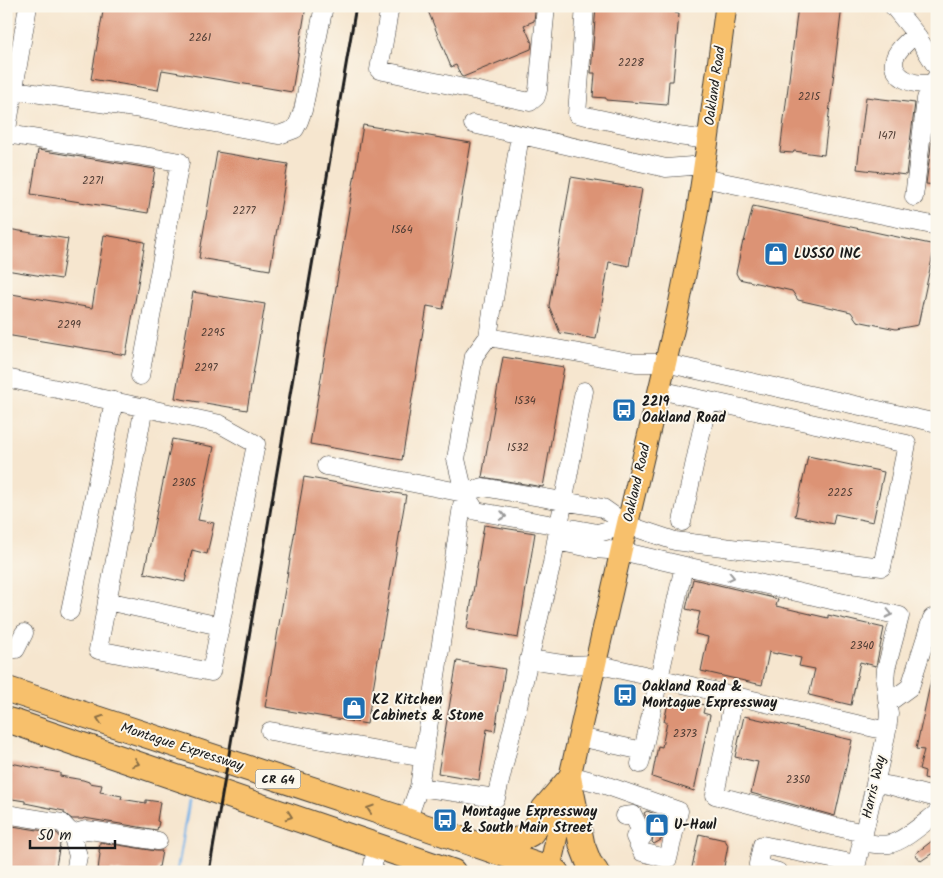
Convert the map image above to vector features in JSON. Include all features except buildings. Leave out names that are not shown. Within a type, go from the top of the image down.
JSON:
[{"type":"highway","name":"Montague Expressway","points":[[6,689],[470,842],[550,871]]},
{"type":"highway","name":"CR G4","points":[[6,720],[453,872]]},
{"type":"highway","points":[[470,842],[505,844],[531,833],[544,809],[569,778]]},
{"type":"highway","points":[[569,778],[582,845],[589,863],[596,872]]},
{"type":"main road","name":"Oakland Road","points":[[550,871],[569,778],[659,390],[696,220],[726,6]]},
{"type":"street","points":[[28,6],[12,84],[6,135],[180,162],[140,376]]},
{"type":"street","points":[[12,84],[279,136],[295,129],[303,110],[324,6]]},
{"type":"street","points":[[390,6],[379,70],[530,102],[536,97],[538,90],[546,6]]},
{"type":"street","points":[[585,6],[577,114],[678,136],[708,140]]},
{"type":"street","points":[[901,9],[916,34],[935,76],[926,99],[914,197]]},
{"type":"street","points":[[916,34],[895,56],[894,68],[899,76],[914,83],[935,76]]},
{"type":"street","points":[[473,124],[666,168],[704,171],[937,226]]},
{"type":"street","points":[[520,134],[488,337],[474,356],[456,459],[464,493],[476,511],[558,533],[595,549],[621,551],[684,566],[641,757],[579,737]]},
{"type":"street","points":[[488,337],[636,363],[665,363],[937,423]]},
{"type":"street","points":[[6,378],[144,407],[220,424],[256,444],[211,672],[98,650],[144,407]]},
{"type":"street","points":[[326,466],[464,493],[483,487],[603,508],[627,525],[675,541],[882,567],[907,444],[659,390]]},
{"type":"street","points":[[419,787],[496,798],[552,563],[584,391]]},
{"type":"street","points":[[70,612],[114,401]]},
{"type":"street","points":[[682,522],[708,401]]},
{"type":"street","points":[[407,821],[419,787],[464,493]]},
{"type":"street","points":[[558,533],[598,533],[627,525]]},
{"type":"street","name":"Harris Way","points":[[684,566],[900,616],[886,668],[885,681],[889,714],[887,731],[855,868]]},
{"type":"street","points":[[107,601],[220,626]]},
{"type":"street","points":[[888,703],[910,687],[932,618],[937,619]]},
{"type":"street","points":[[6,649],[16,648],[24,633]]},
{"type":"street","points":[[529,659],[569,665],[596,664],[887,731]]},
{"type":"street","points":[[734,696],[714,795],[828,825],[863,837],[879,845],[892,844],[908,836],[937,814]]},
{"type":"street","points":[[270,731],[424,758]]},
{"type":"street","points":[[569,778],[602,784],[680,812],[668,859],[642,852],[621,808],[627,793]]},
{"type":"street","points":[[876,783],[937,798]]},
{"type":"street","points":[[6,814],[62,823],[72,834],[78,856],[75,872]]},
{"type":"street","points":[[72,834],[86,830],[158,841]]},
{"type":"street","points":[[778,872],[758,864],[762,845],[855,868]]},
{"type":"street","points":[[372,872],[376,846]]},
{"type":"waterway","points":[[177,872],[189,802]]},
{"type":"railway","points":[[209,872],[356,6]]},
{"type":"place","name":"LUSSO INC","points":[[776,254]]},
{"type":"place","name":"2219 Oakland Road","points":[[624,410]]},
{"type":"place","name":"Oakland Road & Montague Expressway","points":[[625,695]]},
{"type":"place","name":"KZ Kitchen Cabinets & Stone","points":[[354,708]]},
{"type":"place","name":"Montague Expressway & South Main Street","points":[[445,820]]},
{"type":"place","name":"U-Haul","points":[[657,825]]}]
